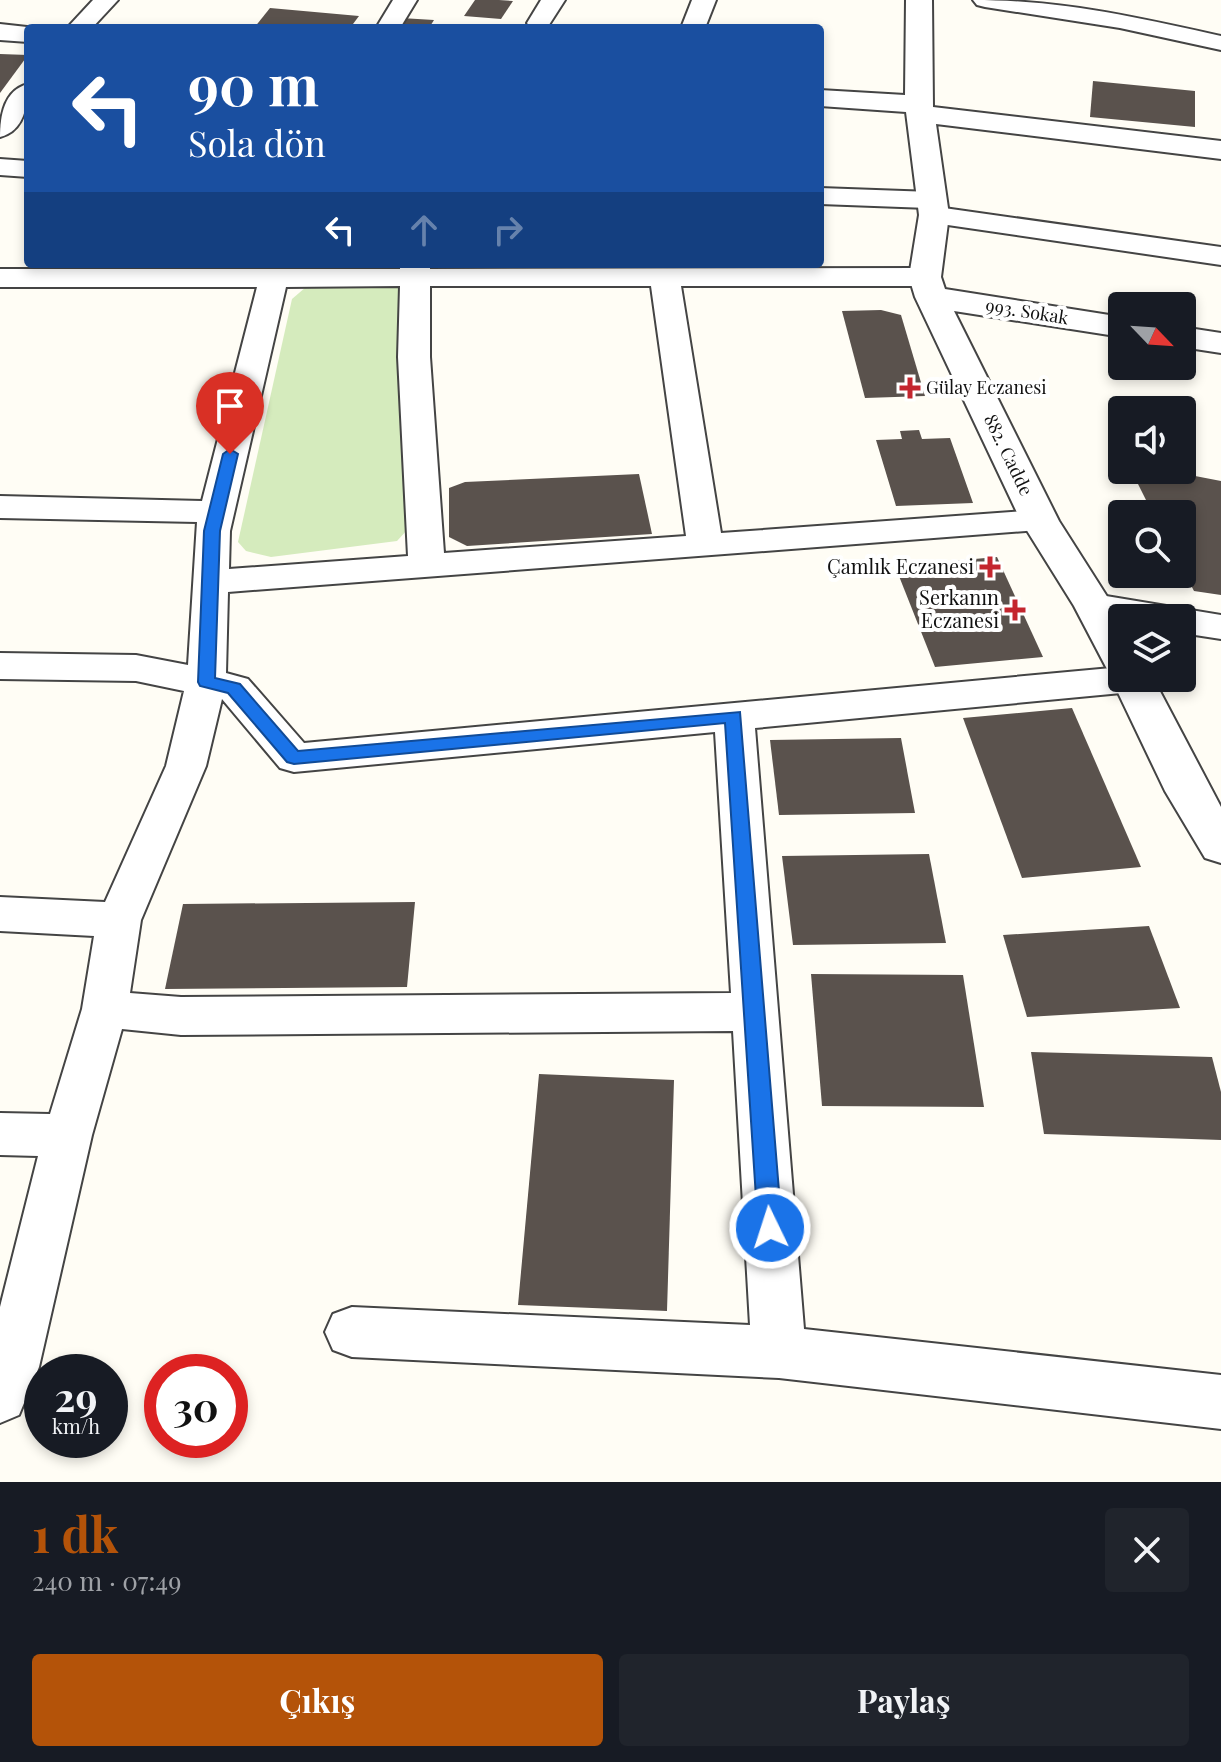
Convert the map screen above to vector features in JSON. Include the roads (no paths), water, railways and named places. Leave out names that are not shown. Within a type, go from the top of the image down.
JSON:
[{"type":"street","points":[[83,24],[106,0]]},
{"type":"street","points":[[390,24],[405,0]]},
{"type":"street","points":[[539,23],[553,0]]},
{"type":"street","points":[[695,24],[704,0]]},
{"type":"street","points":[[0,278],[85,271],[273,280],[416,272],[928,287],[933,207],[919,109],[919,0]]},
{"type":"street","points":[[985,0],[1118,10],[1221,43]]},
{"type":"street","points":[[0,32],[24,34]]},
{"type":"street","points":[[0,129],[24,97]]},
{"type":"street","points":[[824,98],[1221,150]]},
{"type":"street","points":[[0,167],[24,169]]},
{"type":"street","points":[[824,196],[933,207],[1221,256]]},
{"type":"street","points":[[416,272],[414,357],[427,567]]},
{"type":"street","points":[[665,278],[705,546]]},
{"type":"street","points":[[0,1396],[12,1367],[68,1135],[105,1009],[119,920],[186,766],[206,682],[212,531],[273,280]]},
{"type":"street","name":"993. Sokak","points":[[928,287],[1108,324]]},
{"type":"street","name":"882. Cadde","points":[[928,287],[1040,521],[1108,632]]},
{"type":"street","points":[[1196,339],[1221,343]]},
{"type":"street","points":[[0,507],[216,512]]},
{"type":"street","points":[[210,582],[1040,521]]},
{"type":"street","points":[[1094,606],[1108,608]]},
{"type":"street","points":[[1196,623],[1221,627]]},
{"type":"street","points":[[0,666],[136,668],[234,688],[294,758],[1108,680]]},
{"type":"street","points":[[1139,692],[1188,791],[1221,846]]},
{"type":"street","points":[[734,716],[779,1352]]},
{"type":"street","points":[[0,914],[119,920]]},
{"type":"street","points":[[105,1009],[181,1016],[755,1012]]},
{"type":"street","points":[[0,1134],[68,1135]]},
{"type":"street","points":[[352,1332],[779,1352],[1221,1402]]},
{"type":"place","name":"Gülay Eczanesi","points":[[910,388]]},
{"type":"place","name":"Çamlık Eczanesi","points":[[990,567]]},
{"type":"place","name":"Serkanın Eczanesi","points":[[1015,610]]}]
